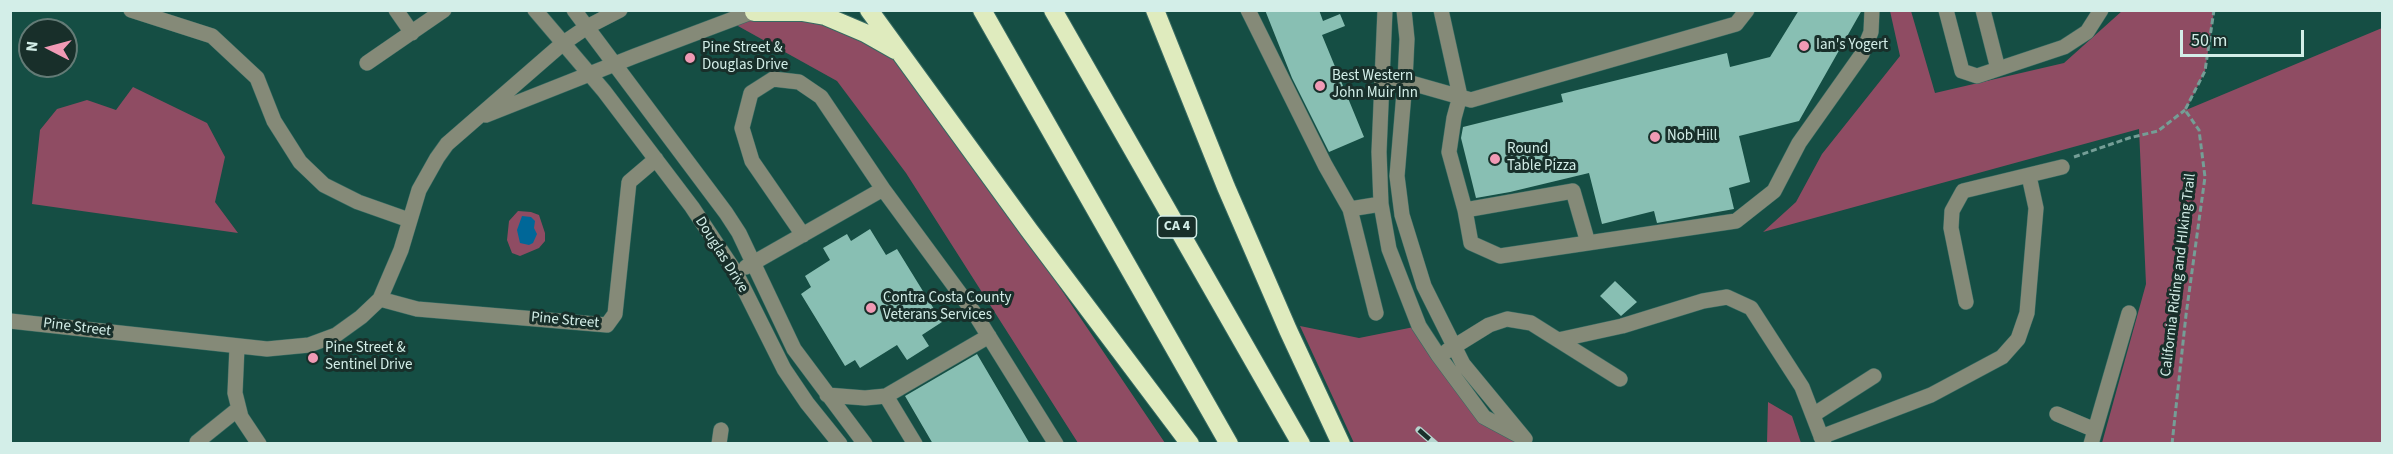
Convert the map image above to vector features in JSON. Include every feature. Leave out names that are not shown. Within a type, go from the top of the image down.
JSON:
[{"type":"highway","points":[[869,10],[1029,230],[1191,444]]},
{"type":"highway","points":[[982,10],[1229,444]]},
{"type":"highway","name":"CA 4","points":[[1053,10],[1301,444]]},
{"type":"highway","points":[[1155,10],[1230,197],[1341,444]]},
{"type":"highway","points":[[755,11],[802,12],[825,16],[866,33],[902,54]]},
{"type":"street","points":[[131,10],[212,36],[257,78],[274,121],[300,162],[324,185],[358,202],[410,220]]},
{"type":"street","points":[[396,10],[412,33]]},
{"type":"street","points":[[367,63],[444,10]]},
{"type":"street","name":"Douglas Drive","points":[[535,10],[589,74],[692,207],[736,273],[783,369],[840,444]]},
{"type":"street","name":"Douglas Drive","points":[[574,10],[726,213],[754,263],[794,349],[833,395],[865,444]]},
{"type":"street","name":"Pine Street","points":[[10,321],[267,349],[309,345],[336,335],[361,317],[380,298],[401,250],[419,190],[436,158],[447,144],[562,44],[587,27],[620,10]]},
{"type":"street","points":[[1248,10],[1324,165],[1350,209],[1376,313]]},
{"type":"street","points":[[1385,10],[1379,152],[1381,204],[1389,249],[1419,326],[1439,357],[1484,417],[1527,442]]},
{"type":"street","points":[[1404,10],[1407,39],[1406,81],[1398,176],[1402,215],[1424,286],[1463,364],[1527,442]]},
{"type":"street","points":[[1441,10],[1460,96],[1449,152],[1466,210],[1471,243],[1500,256],[1736,221],[1774,192],[1799,142],[1862,54],[1871,32],[1872,10]]},
{"type":"street","points":[[1383,75],[1471,100],[1736,24],[1747,10]]},
{"type":"street","points":[[1946,10],[1962,71],[1977,76],[2064,47],[2087,32],[2101,10]]},
{"type":"street","points":[[1983,10],[1998,69]]},
{"type":"street","name":"Pine Street","points":[[474,120],[755,11]]},
{"type":"street","points":[[803,235],[752,161],[742,128],[752,93],[773,79],[799,82],[821,97],[883,189],[975,314],[1056,444]]},
{"type":"street","name":"Pine Street","points":[[380,298],[417,309],[607,325],[615,314],[629,182],[656,159]]},
{"type":"street","points":[[1966,302],[1951,228],[1952,211],[1964,191],[2029,176],[2068,162]]},
{"type":"street","points":[[1558,340],[1622,326],[1702,301],[1727,297],[1751,308],[1802,387],[1823,440],[1932,395],[2002,357],[2018,339],[2027,313],[2036,208],[2029,176]]},
{"type":"street","points":[[736,273],[883,189]]},
{"type":"street","points":[[1466,210],[1573,191],[1588,243]]},
{"type":"street","points":[[1350,209],[1381,204]]},
{"type":"street","points":[[2057,414],[2093,437],[2129,313]]},
{"type":"street","points":[[1439,357],[1489,325],[1507,319],[1531,323],[1620,380]]},
{"type":"street","points":[[833,395],[876,398],[886,396],[989,336]]},
{"type":"street","points":[[237,347],[234,376],[238,409],[259,444]]},
{"type":"street","points":[[1813,415],[1874,376]]},
{"type":"street","points":[[886,396],[915,444]]},
{"type":"street","points":[[199,444],[197,442],[238,409]]},
{"type":"path","points":[[2068,162],[2129,138],[2158,131],[2185,110],[2205,71],[2214,10]]},
{"type":"path","name":"California Riding and HIking Trail","points":[[2172,444],[2186,315],[2205,177],[2199,130],[2185,110]]},
{"type":"shaded area","points":[[1890,11],[1911,11],[1935,93],[2064,63],[2122,11],[2214,11],[2205,71],[2186,110],[2382,28],[2382,443],[2102,443],[2146,284],[2139,129],[1763,232],[1796,202],[1822,154],[1900,56]]},
{"type":"shaded area","points":[[802,12],[902,54],[1165,443],[1078,443],[906,173],[837,81],[729,21]]},
{"type":"shaded area","points":[[133,87],[207,123],[225,157],[215,202],[238,233],[32,204],[40,130],[57,109],[87,100],[116,110]]},
{"type":"shaded area","points":[[518,211],[539,215],[545,233],[545,241],[539,248],[520,256],[512,253],[507,240],[509,221]]},
{"type":"shaded area","points":[[1300,326],[1359,338],[1419,326],[1484,417],[1529,443],[1354,443]]},
{"type":"shaded area","points":[[1768,402],[1792,416],[1801,443],[1767,443]]},
{"type":"water","points":[[522,216],[531,217],[535,221],[534,228],[537,234],[533,243],[529,245],[520,243],[517,230]]},
{"type":"building","name":"Best Western John Muir Inn","points":[[1265,10],[1319,10],[1323,21],[1340,14],[1345,26],[1322,35],[1364,137],[1329,152],[1292,78]]},
{"type":"building","points":[[1799,10],[1862,10],[1799,121],[1739,136],[1750,182],[1729,188],[1734,209],[1657,223],[1654,211],[1602,224],[1589,173],[1476,198],[1461,138],[1463,127],[1563,102],[1561,94],[1727,53],[1730,67],[1770,57]]},
{"type":"building","name":"Contra Costa County Veterans Services","points":[[870,229],[886,255],[897,249],[942,322],[922,335],[929,346],[907,360],[897,345],[860,368],[855,360],[845,366],[801,294],[811,287],[805,276],[830,260],[823,248],[847,234],[851,241]]},
{"type":"building","points":[[1615,281],[1637,302],[1621,316],[1600,296]]},
{"type":"building","points":[[977,354],[1030,444],[933,444],[905,396]]},
{"type":"railway","points":[[1419,430],[1435,444]]},
{"type":"place","name":"Ian's Yogert","points":[[1804,46]]},
{"type":"place","name":"Pine Street & Douglas Drive","points":[[690,58]]},
{"type":"place","name":"Best Western John Muir Inn","points":[[1320,86]]},
{"type":"place","name":"Nob Hill","points":[[1655,137]]},
{"type":"place","name":"Round Table Pizza","points":[[1495,159]]},
{"type":"place","name":"Contra Costa County Veterans Services","points":[[871,308]]},
{"type":"place","name":"Pine Street & Sentinel Drive","points":[[313,358]]}]
